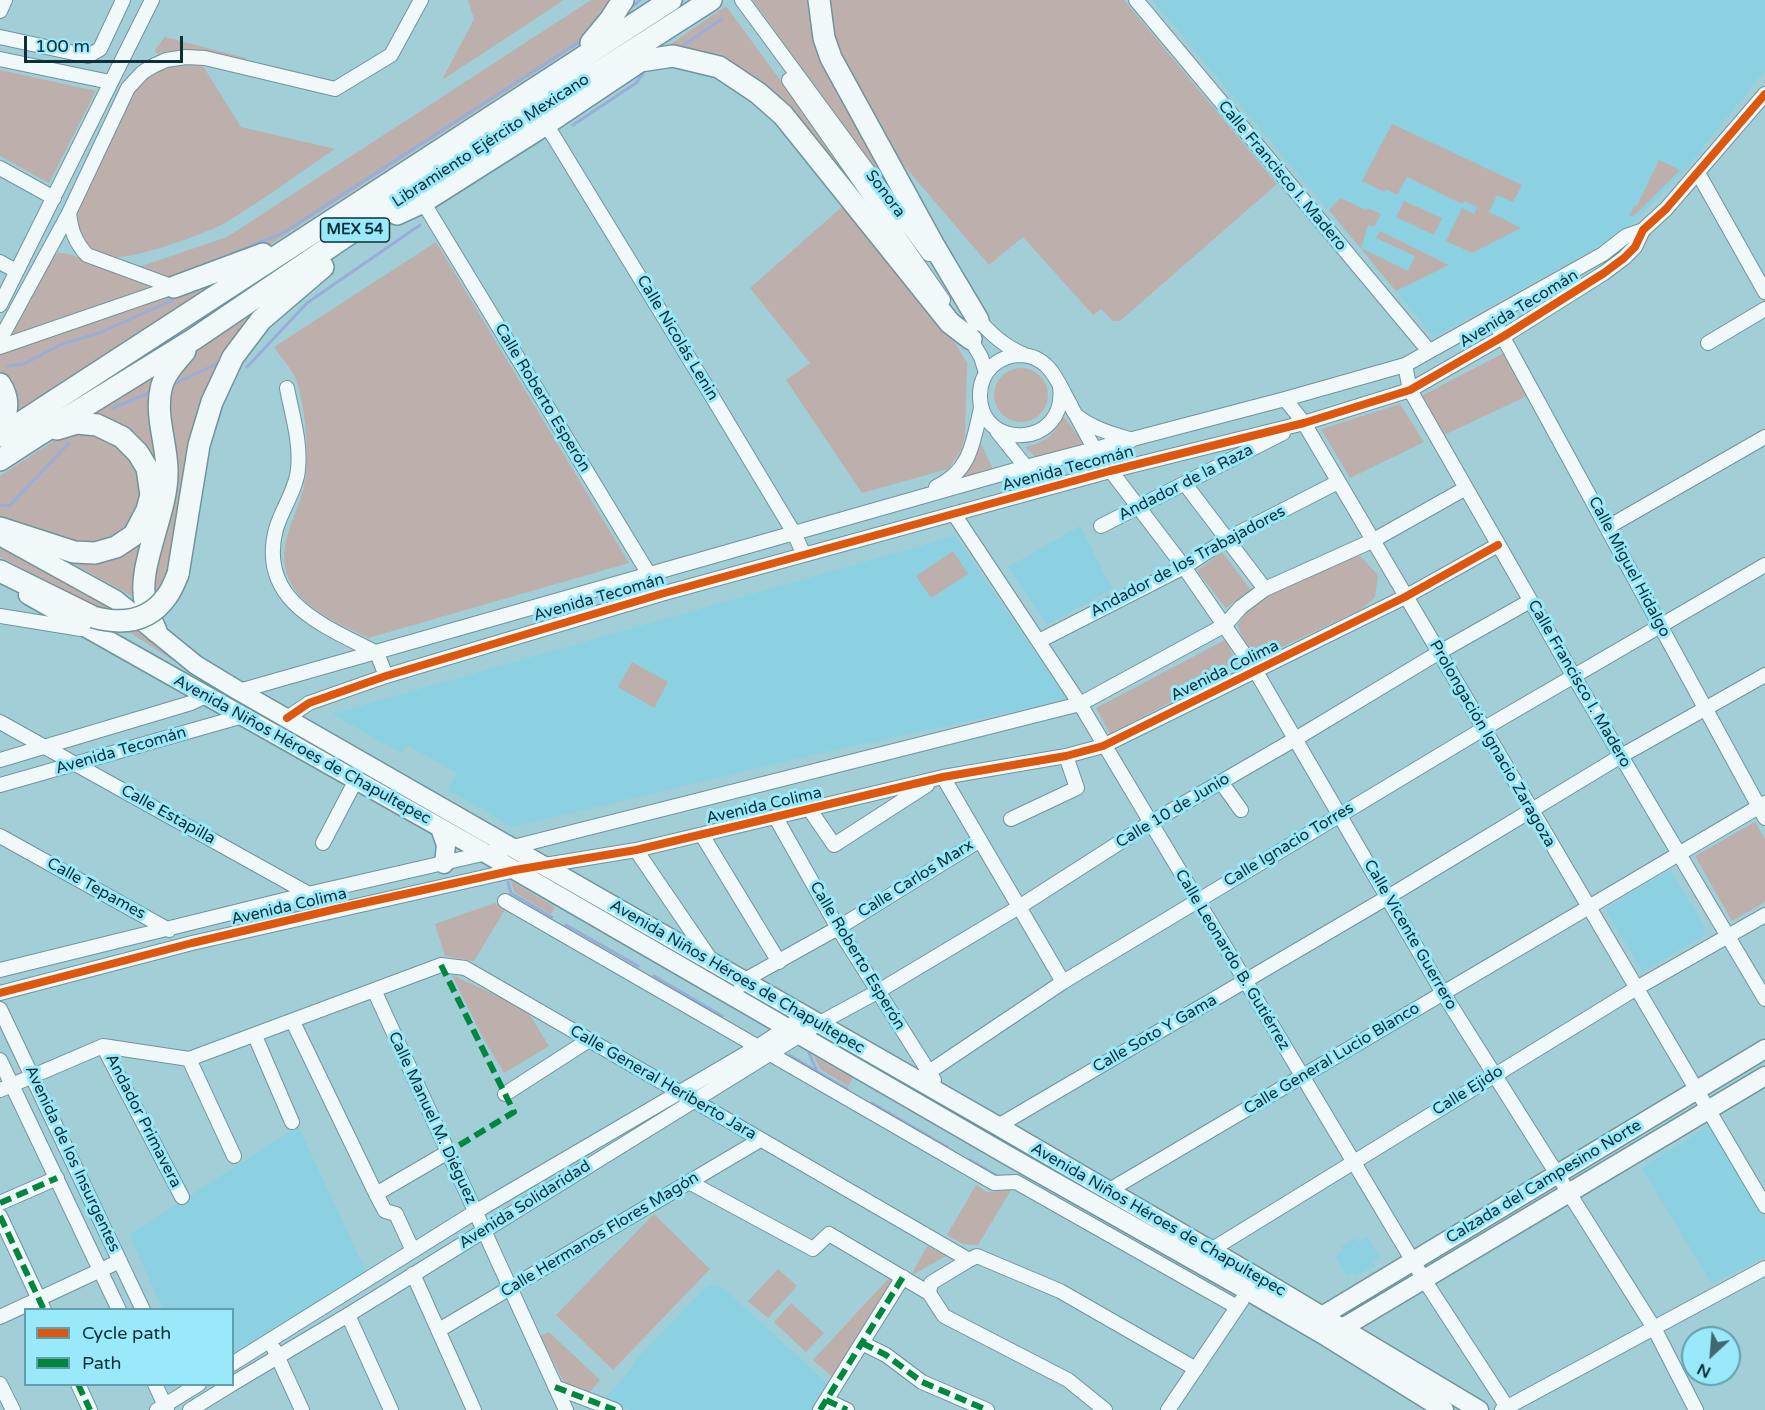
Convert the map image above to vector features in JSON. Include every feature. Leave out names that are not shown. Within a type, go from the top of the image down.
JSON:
[{"type":"highway","points":[[562,69],[596,38],[623,0]]},
{"type":"highway","name":"Libramiento Ejército Mexicano","points":[[0,436],[671,0]]},
{"type":"highway","points":[[819,0],[824,38],[831,58],[933,244],[975,330]]},
{"type":"highway","points":[[0,571],[92,624],[131,621],[150,613],[168,596],[178,574],[199,445],[212,402],[233,357],[261,320],[316,271],[640,61],[706,3]]},
{"type":"highway","name":"Libramiento Ejército Mexicano","points":[[0,460],[194,339],[399,200],[706,3]]},
{"type":"highway","points":[[640,61],[673,56],[719,67],[758,93],[783,115],[950,323],[975,330]]},
{"type":"highway","points":[[339,241],[423,202]]},
{"type":"highway","points":[[174,287],[237,265],[316,231]]},
{"type":"highway","points":[[156,631],[145,604],[144,580],[165,500],[167,472],[160,410],[161,389],[169,371],[194,339]]},
{"type":"highway","points":[[0,384],[7,404],[6,414],[0,425]]},
{"type":"highway","points":[[0,528],[74,552],[95,553],[116,546],[134,535],[147,510],[151,495],[147,468],[138,453],[122,437],[98,425],[76,423],[37,436]]},
{"type":"main road","name":"Avenida Niños Héroes de Chapultepec","points":[[0,536],[116,600],[196,665],[239,691],[811,1020],[923,1076],[940,1093],[1211,1250],[1253,1284],[1334,1332],[1479,1410]]},
{"type":"main road","name":"Avenida Niños Héroes de Chapultepec","points":[[0,579],[92,624],[206,696],[515,870],[1007,1155],[1253,1284],[1322,1316],[1334,1332],[1444,1410]]},
{"type":"main road","points":[[440,828],[446,845],[444,864]]},
{"type":"main road","name":"Calzada del Campesino Norte","points":[[1322,1316],[1765,1049]]},
{"type":"main road","name":"Calzada del Campesino Norte","points":[[1334,1332],[1765,1076]]},
{"type":"main road","points":[[1521,1196],[1531,1214]]},
{"type":"main road","points":[[1487,1216],[1498,1234]]},
{"type":"street","points":[[0,11],[5,0]]},
{"type":"street","points":[[0,37],[88,56],[100,49],[123,0]]},
{"type":"street","points":[[0,305],[152,0]]},
{"type":"street","points":[[0,340],[69,213],[128,88],[143,72],[177,57],[205,58],[335,89],[391,55],[421,0]]},
{"type":"street","points":[[732,0],[752,22]]},
{"type":"street","points":[[741,0],[752,22]]},
{"type":"street","name":"Calle Francisco I. Madero","points":[[1136,0],[1429,351]]},
{"type":"street","name":"Sonora","points":[[752,22],[975,330],[986,373]]},
{"type":"street","name":"Sonora","points":[[752,22],[975,330],[1047,365],[1055,375],[1076,415]]},
{"type":"street","points":[[0,59],[110,82]]},
{"type":"street","name":"Avenida Tecomán","points":[[239,691],[1026,467],[1405,365],[1603,254],[1626,236],[1643,230],[1666,209],[1763,102]]},
{"type":"street","name":"Calle Nicolás Lenin","points":[[546,124],[794,533],[804,555]]},
{"type":"street","points":[[0,168],[54,198]]},
{"type":"street","points":[[1698,173],[1765,292]]},
{"type":"street","name":"Calle Roberto Esperón","points":[[423,202],[660,594]]},
{"type":"street","points":[[69,213],[72,232],[78,245],[87,255]]},
{"type":"street","name":"Avenida Tecomán","points":[[287,718],[309,703],[386,676],[660,594],[1110,471],[1304,423],[1410,390],[1504,336],[1604,273],[1635,248],[1643,230]]},
{"type":"street","points":[[53,243],[174,287]]},
{"type":"street","points":[[0,262],[16,271]]},
{"type":"street","points":[[0,347],[174,287]]},
{"type":"street","points":[[1708,343],[1765,309]]},
{"type":"street","name":"Calle Miguel Hidalgo","points":[[1492,317],[1763,809]]},
{"type":"street","points":[[901,503],[947,482],[960,470],[970,454],[981,408],[980,390],[986,373],[1003,359],[1025,355]]},
{"type":"street","name":"Calle Francisco I. Madero","points":[[1405,365],[1410,390],[1573,675],[1765,999]]},
{"type":"street","points":[[994,427],[1006,434],[1020,436],[1034,434],[1047,427],[1056,416],[1060,403],[1060,386]]},
{"type":"street","points":[[287,388],[298,445],[298,472],[278,523],[272,546],[274,567],[285,595],[313,619],[377,653],[386,676]]},
{"type":"street","name":"Prolongación Ignacio Zaragoza","points":[[1285,399],[1304,423],[1765,1206]]},
{"type":"street","points":[[981,408],[1026,467],[1056,486]]},
{"type":"street","points":[[1076,415],[1105,432],[1132,440]]},
{"type":"street","name":"Calle Vicente Guerrero","points":[[1076,415],[1095,450],[1184,567],[1256,670],[1443,993],[1654,1328],[1696,1410]]},
{"type":"street","name":"Andador de la Raza","points":[[1101,526],[1304,423]]},
{"type":"street","points":[[1608,527],[1765,437]]},
{"type":"street","name":"Andador de los Trabajadores","points":[[1039,641],[1184,567],[1227,539],[1338,482]]},
{"type":"street","points":[[1185,483],[1265,589]]},
{"type":"street","name":"Avenida Colima","points":[[0,970],[308,894],[513,848],[1080,704],[1225,626],[1241,607],[1265,589],[1372,541],[1466,488]]},
{"type":"street","name":"Calle Leonardo B. Gutiérrez","points":[[954,513],[1080,704],[1302,1077],[1504,1409]]},
{"type":"street","name":"Avenida Colima","points":[[0,993],[192,943],[336,909],[515,870],[636,850],[941,778],[1066,756],[1103,746],[1406,597],[1498,544]]},
{"type":"street","name":"Calle Ignacio Torres","points":[[923,1076],[1063,982],[1573,675],[1765,565]]},
{"type":"street","name":"Calle 10 de Junio","points":[[811,1020],[878,992],[1019,908],[1150,824],[1530,601]]},
{"type":"street","points":[[0,616],[92,624]]},
{"type":"street","name":"Calle Soto Y Gama","points":[[998,1126],[1389,897],[1621,756],[1765,675]]},
{"type":"street","name":"Avenida Tecomán","points":[[0,760],[190,703],[206,696]]},
{"type":"street","name":"Avenida Tecomán","points":[[0,785],[243,716]]},
{"type":"street","name":"Calle Estapilla","points":[[0,722],[336,909]]},
{"type":"street","points":[[1011,819],[1077,788],[1066,756]]},
{"type":"street","points":[[810,810],[834,845],[941,778],[1063,982]]},
{"type":"street","points":[[323,843],[356,780]]},
{"type":"street","points":[[1221,782],[1241,810]]},
{"type":"street","name":"Calle General Lucio Blanco","points":[[1108,1191],[1680,853],[1763,809]]},
{"type":"street","name":"Calle Roberto Esperón","points":[[776,818],[838,928],[878,992],[923,1076]]},
{"type":"street","points":[[702,835],[779,962]]},
{"type":"street","name":"Calle Tepames","points":[[0,836],[192,943]]},
{"type":"street","name":"Calle Carlos Marx","points":[[743,981],[838,928],[980,840]]},
{"type":"street","points":[[636,850],[713,964],[704,981]]},
{"type":"street","points":[[504,901],[994,1183],[1016,1182],[1237,1307]]},
{"type":"street","name":"Calle Ejido","points":[[1211,1250],[1635,988],[1765,915]]},
{"type":"street","name":"Calle General Heriberto Jara","points":[[104,1046],[189,1059],[441,965],[465,968],[969,1260],[978,1256],[1060,1291],[1196,1369]]},
{"type":"street","points":[[734,997],[743,981]]},
{"type":"street","name":"Calle Manuel M. Diéguez","points":[[374,990],[566,1410]]},
{"type":"street","name":"Avenida de los Insurgentes","points":[[0,1009],[142,1308]]},
{"type":"street","name":"Avenida Solidaridad","points":[[234,1383],[771,1054],[794,1032],[811,1020]]},
{"type":"street","points":[[293,1022],[376,1194],[385,1210],[396,1214],[413,1251]]},
{"type":"street","name":"Avenida Solidaridad","points":[[234,1363],[475,1212],[758,1047],[794,1032]]},
{"type":"street","points":[[255,1035],[292,1122]]},
{"type":"street","points":[[505,1094],[590,1040]]},
{"type":"street","points":[[6,1087],[104,1046]]},
{"type":"street","name":"Andador Primavera","points":[[104,1046],[182,1197]]},
{"type":"street","points":[[189,1059],[234,1156]]},
{"type":"street","name":"Avenida de los Insurgentes","points":[[0,1060],[6,1087],[57,1178],[118,1308]]},
{"type":"street","name":"Calle Hermanos Flores Magón","points":[[439,1330],[760,1140]]},
{"type":"street","points":[[376,1194],[448,1152]]},
{"type":"street","points":[[0,1203],[57,1178]]},
{"type":"street","points":[[689,1182],[813,1249],[829,1233],[929,1293],[944,1316],[1068,1380],[1105,1410]]},
{"type":"street","points":[[0,1216],[41,1304],[120,1261]]},
{"type":"street","points":[[929,1293],[931,1283],[969,1260]]},
{"type":"street","points":[[1504,1409],[1765,1268]]},
{"type":"street","points":[[413,1274],[474,1410]]},
{"type":"street","points":[[847,1410],[823,1405],[903,1277]]},
{"type":"street","points":[[1168,1410],[1253,1284]]},
{"type":"street","points":[[0,1317],[24,1309]]},
{"type":"street","points":[[348,1315],[391,1410]]},
{"type":"street","points":[[270,1341],[302,1410]]},
{"type":"street","points":[[862,1343],[886,1355],[922,1382],[987,1410]]},
{"type":"street","points":[[0,1384],[13,1410]]},
{"type":"street","points":[[79,1386],[90,1410]]},
{"type":"street","points":[[156,1386],[163,1408],[181,1389],[191,1410]]},
{"type":"street","name":"Avenida Solidaridad","points":[[191,1410],[229,1386]]},
{"type":"street","points":[[555,1387],[615,1410]]},
{"type":"shaded area","points":[[468,0],[564,0],[442,80],[474,19]]},
{"type":"shaded area","points":[[591,0],[614,0],[586,40],[268,246],[169,282],[133,269],[227,237]]},
{"type":"shaded area","points":[[753,0],[813,0],[934,254]]},
{"type":"shaded area","points":[[825,0],[1124,0],[1277,184],[1120,321],[1113,321],[1101,309],[1093,315],[1023,237],[989,265],[889,148],[841,68]]},
{"type":"shaded area","points":[[1153,0],[1765,0],[1765,70],[1689,165],[1635,221],[1590,251],[1434,337]]},
{"type":"shaded area","points":[[726,6],[913,262],[771,95],[665,48]]},
{"type":"shaded area","points":[[165,37],[246,58],[245,60],[190,50],[157,54],[155,50]]},
{"type":"shaded area","points":[[184,63],[203,66],[241,127],[335,149],[250,207],[212,229],[138,254],[116,257],[100,253],[88,244],[79,229],[77,218],[80,201],[134,92],[156,72]]},
{"type":"shaded area","points":[[0,70],[96,91],[49,183],[0,156]]},
{"type":"shaded area","points":[[1392,124],[1522,185],[1513,202],[1497,195],[1489,212],[1521,228],[1472,253],[1446,241],[1462,208],[1474,214],[1477,207],[1464,201],[1462,204],[1407,177],[1397,195],[1386,189],[1384,192],[1362,181]]},
{"type":"shaded area","points":[[1659,160],[1680,170],[1635,215],[1629,216],[1635,205],[1637,206]]},
{"type":"shaded area","points":[[1340,198],[1381,214],[1374,227],[1368,225],[1361,248],[1408,271],[1415,256],[1376,238],[1380,231],[1449,265],[1396,291],[1329,210]]},
{"type":"shaded area","points":[[1404,201],[1442,218],[1434,235],[1396,217]]},
{"type":"shaded area","points":[[843,206],[950,334],[967,363],[965,435],[961,451],[948,469],[862,493],[786,380],[810,363],[750,288]]},
{"type":"shaded area","points":[[436,242],[629,563],[368,638],[327,617],[308,604],[293,587],[287,574],[284,561],[287,536],[306,474],[306,431],[302,402],[295,377],[274,347]]},
{"type":"shaded area","points":[[69,254],[149,285],[147,290],[15,337],[11,333],[54,255]]},
{"type":"shaded area","points":[[246,269],[7,422],[0,376],[0,350]]},
{"type":"shaded area","points":[[263,306],[245,327],[165,582],[151,597],[168,437],[169,382],[190,353]]},
{"type":"shaded area","points":[[1502,354],[1507,355],[1527,396],[1444,435],[1423,400],[1423,395]]},
{"type":"shaded area","points":[[164,365],[160,443],[141,601],[47,549],[120,550],[154,473],[78,416]]},
{"type":"shaded area","points":[[1021,368],[1031,370],[1040,376],[1046,385],[1048,395],[1046,405],[1040,414],[1031,420],[1021,422],[1011,420],[1002,414],[996,405],[994,395],[996,385],[1002,376],[1011,370]]},
{"type":"shaded area","points":[[1400,404],[1424,442],[1350,478],[1321,429]]},
{"type":"shaded area","points":[[1063,416],[1083,442],[1081,447],[1038,459],[1025,447],[1049,437]]},
{"type":"shaded area","points":[[82,430],[118,441],[140,472],[142,492],[138,511],[127,527],[111,539],[92,544],[72,543],[0,518],[0,476],[64,434]]},
{"type":"shaded area","points":[[979,440],[994,471],[963,480],[962,477],[975,457]]},
{"type":"shaded area","points":[[1080,526],[1112,589],[1047,625],[1008,567]]},
{"type":"shaded area","points":[[955,536],[1067,700],[820,753],[513,827],[448,790],[457,773],[407,745],[401,753],[332,714]]},
{"type":"shaded area","points":[[0,543],[109,603],[188,670],[59,587],[0,557]]},
{"type":"shaded area","points":[[953,551],[968,574],[931,598],[916,576]]},
{"type":"shaded area","points":[[1222,552],[1251,590],[1226,608],[1197,571]]},
{"type":"shaded area","points":[[1360,556],[1378,575],[1375,597],[1362,609],[1271,652],[1248,646],[1238,625],[1247,608],[1340,558]]},
{"type":"shaded area","points":[[1225,640],[1239,666],[1110,734],[1096,708]]},
{"type":"shaded area","points":[[632,662],[668,682],[654,708],[618,687]]},
{"type":"shaded area","points":[[1755,822],[1765,839],[1765,902],[1732,921],[1695,856]]},
{"type":"shaded area","points":[[1670,870],[1705,927],[1704,936],[1643,971],[1605,909]]},
{"type":"shaded area","points":[[511,881],[555,907],[551,914],[514,892]]},
{"type":"shaded area","points":[[495,903],[506,908],[474,961],[445,956],[435,924]]},
{"type":"shaded area","points":[[452,975],[526,1009],[549,1046],[504,1073],[482,1036]]},
{"type":"shaded area","points":[[814,1056],[853,1078],[848,1086],[820,1069]]},
{"type":"shaded area","points":[[298,1126],[366,1272],[234,1353],[234,1308],[163,1308],[129,1235]]},
{"type":"shaded area","points":[[1711,1126],[1765,1218],[1765,1257],[1712,1284],[1642,1168]]},
{"type":"shaded area","points":[[976,1185],[987,1192],[1011,1190],[978,1245],[963,1244],[947,1235]]},
{"type":"shaded area","points":[[654,1214],[710,1269],[613,1370],[556,1315]]},
{"type":"shaded area","points":[[1367,1237],[1380,1257],[1372,1262],[1374,1266],[1356,1276],[1353,1272],[1347,1276],[1335,1256],[1343,1251],[1341,1247],[1355,1238],[1358,1242]]},
{"type":"shaded area","points":[[927,1246],[946,1256],[912,1275],[912,1274]]},
{"type":"shaded area","points":[[778,1269],[797,1286],[768,1318],[748,1301]]},
{"type":"shaded area","points":[[889,1278],[896,1282],[835,1379],[813,1360]]},
{"type":"shaded area","points":[[710,1285],[723,1288],[830,1386],[816,1410],[630,1410],[604,1399],[632,1368],[634,1361]]},
{"type":"shaded area","points":[[791,1303],[824,1333],[806,1352],[774,1322]]},
{"type":"shaded area","points":[[549,1332],[600,1380],[589,1393],[564,1382],[540,1336]]},
{"type":"waterway","points":[[633,6],[640,0]]},
{"type":"waterway","points":[[685,44],[722,19]]},
{"type":"waterway","points":[[199,267],[283,233],[582,40]]},
{"type":"waterway","points":[[573,125],[636,83],[644,72]]},
{"type":"waterway","points":[[247,367],[307,303],[420,225]]},
{"type":"waterway","points":[[8,366],[24,364],[62,344],[99,333],[173,300]]},
{"type":"waterway","points":[[174,384],[221,362]]},
{"type":"waterway","points":[[113,408],[151,392]]},
{"type":"waterway","points":[[0,505],[9,506],[69,443]]},
{"type":"waterway","points":[[508,882],[511,893],[552,917]]},
{"type":"waterway","points":[[566,925],[638,966]]},
{"type":"waterway","points":[[654,976],[722,1016]]},
{"type":"waterway","points":[[809,1053],[817,1071]]},
{"type":"waterway","points":[[789,1055],[847,1089]]},
{"type":"waterway","points":[[872,1103],[947,1147]]},
{"type":"waterway","points":[[970,1160],[999,1177]]},
{"type":"waterway","points":[[1141,1245],[1180,1267]]},
{"type":"marked path","points":[[441,965],[514,1112],[448,1152]]},
{"type":"marked path","points":[[0,1203],[57,1178]]},
{"type":"marked path","points":[[0,1216],[43,1308]]},
{"type":"marked path","points":[[820,1410],[903,1277]]},
{"type":"marked path","points":[[862,1343],[886,1355],[922,1382],[987,1410]]},
{"type":"marked path","points":[[79,1386],[90,1410]]},
{"type":"marked path","points":[[555,1387],[615,1410]]},
{"type":"marked path","points":[[826,1400],[847,1410]]},
{"type":"cycle path","points":[[287,718],[309,703],[386,676],[661,594],[1110,471],[1304,423],[1410,390],[1504,336],[1624,258],[1635,247],[1643,230],[1666,209],[1765,94]]},
{"type":"cycle path","points":[[0,993],[192,943],[336,909],[515,870],[636,850],[943,777],[1066,756],[1103,746],[1405,597],[1498,545]]}]
